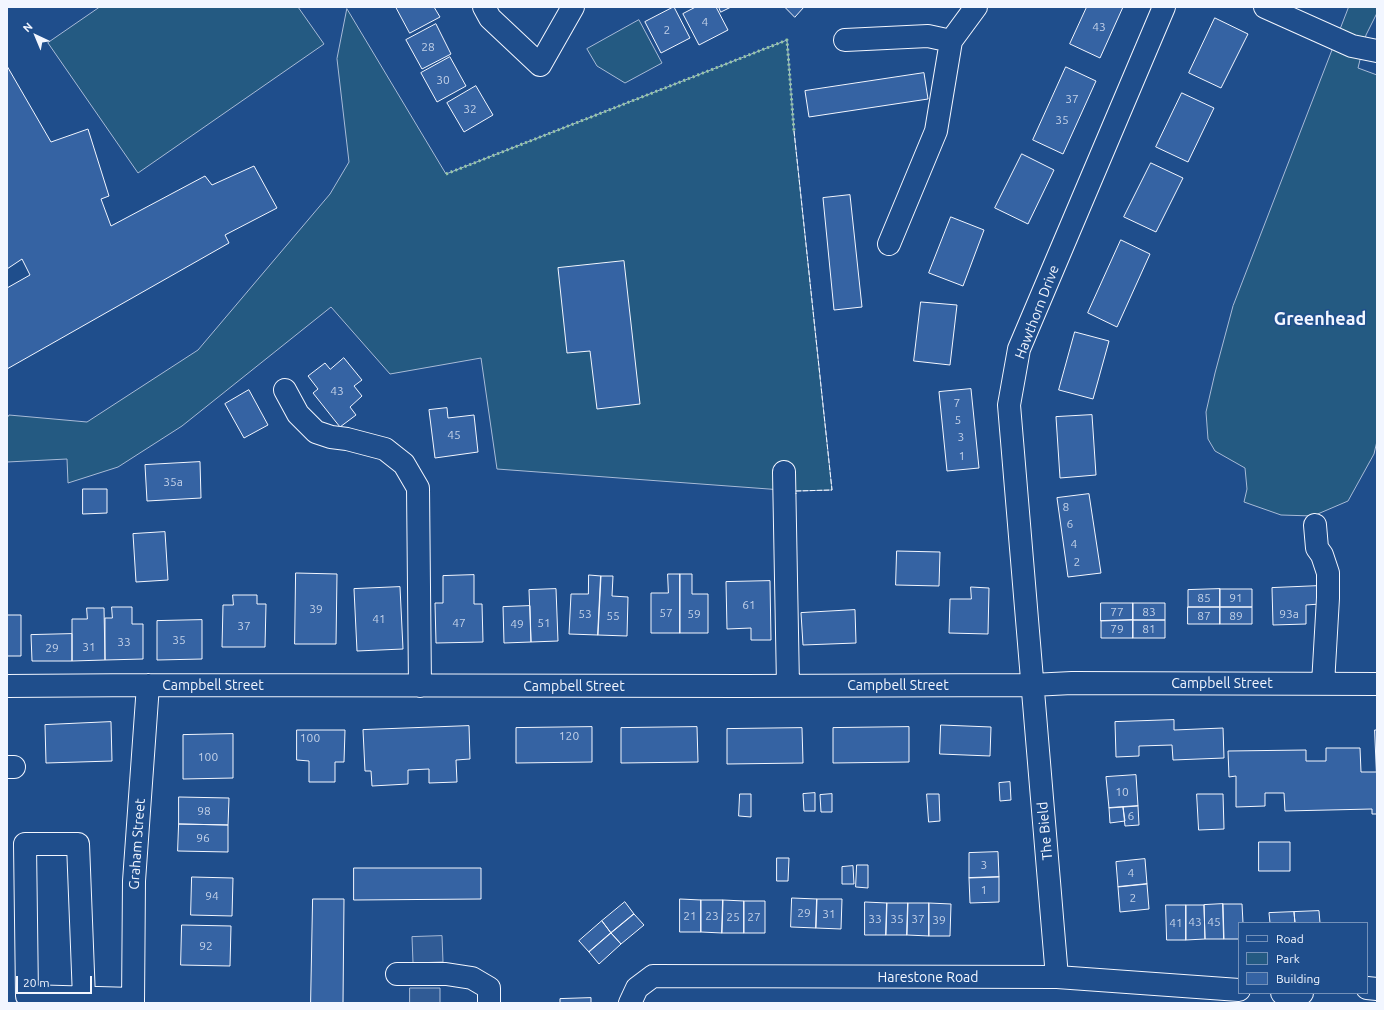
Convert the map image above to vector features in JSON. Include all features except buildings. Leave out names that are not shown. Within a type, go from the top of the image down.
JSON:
[{"type":"street","points":[[484,7],[490,18],[540,65],[573,7]]},
{"type":"street","points":[[889,244],[936,130],[951,41],[976,7]]},
{"type":"street","name":"Hawthorn Drive","points":[[1032,684],[1009,405],[1019,349],[1164,7]]},
{"type":"street","points":[[1265,7],[1352,46],[1377,51]]},
{"type":"street","points":[[845,40],[928,36],[951,41]]},
{"type":"street","points":[[285,390],[298,414],[316,432],[331,437],[347,439],[385,449],[404,464],[418,488],[420,686]]},
{"type":"street","points":[[784,472],[788,686]]},
{"type":"street","points":[[1315,526],[1317,548],[1322,555],[1328,573],[1323,684]]},
{"type":"street","name":"Campbell Street","points":[[7,686],[788,686],[1072,683],[1377,684]]},
{"type":"street","name":"The Bield","points":[[1032,684],[1057,977]]},
{"type":"street","name":"Graham Street","points":[[133,1001],[134,880],[148,685]]},
{"type":"street","points":[[84,998],[78,844],[25,844],[27,996],[133,1001]]},
{"type":"street","points":[[397,974],[446,974],[472,978],[489,988],[489,1003]]},
{"type":"street","name":"Harestone Road","points":[[630,1003],[637,988],[653,976],[1057,977],[1238,990]]},
{"type":"green space","points":[[100,7],[298,7],[324,44],[138,173],[48,43]]},
{"type":"green space","points":[[1349,7],[1377,7],[1377,13],[1366,35],[1358,68],[1377,75],[1377,441],[1374,454],[1348,501],[1313,516],[1281,515],[1244,502],[1247,489],[1245,468],[1215,451],[1208,439],[1206,412],[1233,306]]},
{"type":"green space","points":[[347,9],[446,174],[787,40],[794,131],[832,490],[796,491],[497,469],[481,358],[390,374],[331,307],[182,426],[118,467],[68,483],[67,459],[7,462],[7,418],[9,415],[87,422],[198,350],[330,194],[349,162],[337,59]]},
{"type":"green space","points":[[639,20],[662,63],[625,83],[597,66],[587,49]]},
{"type":"shaded area","points":[[442,936],[443,962],[413,963],[412,937]]},
{"type":"shaded area","points":[[410,988],[440,988],[440,1003],[410,1003]]},
{"type":"hedge","points":[[446,174],[787,40],[794,131]]},
{"type":"fence","points":[[794,131],[832,490],[796,491],[796,494]]},
{"type":"district","name":"Greenhead","points":[[1320,319]]}]
